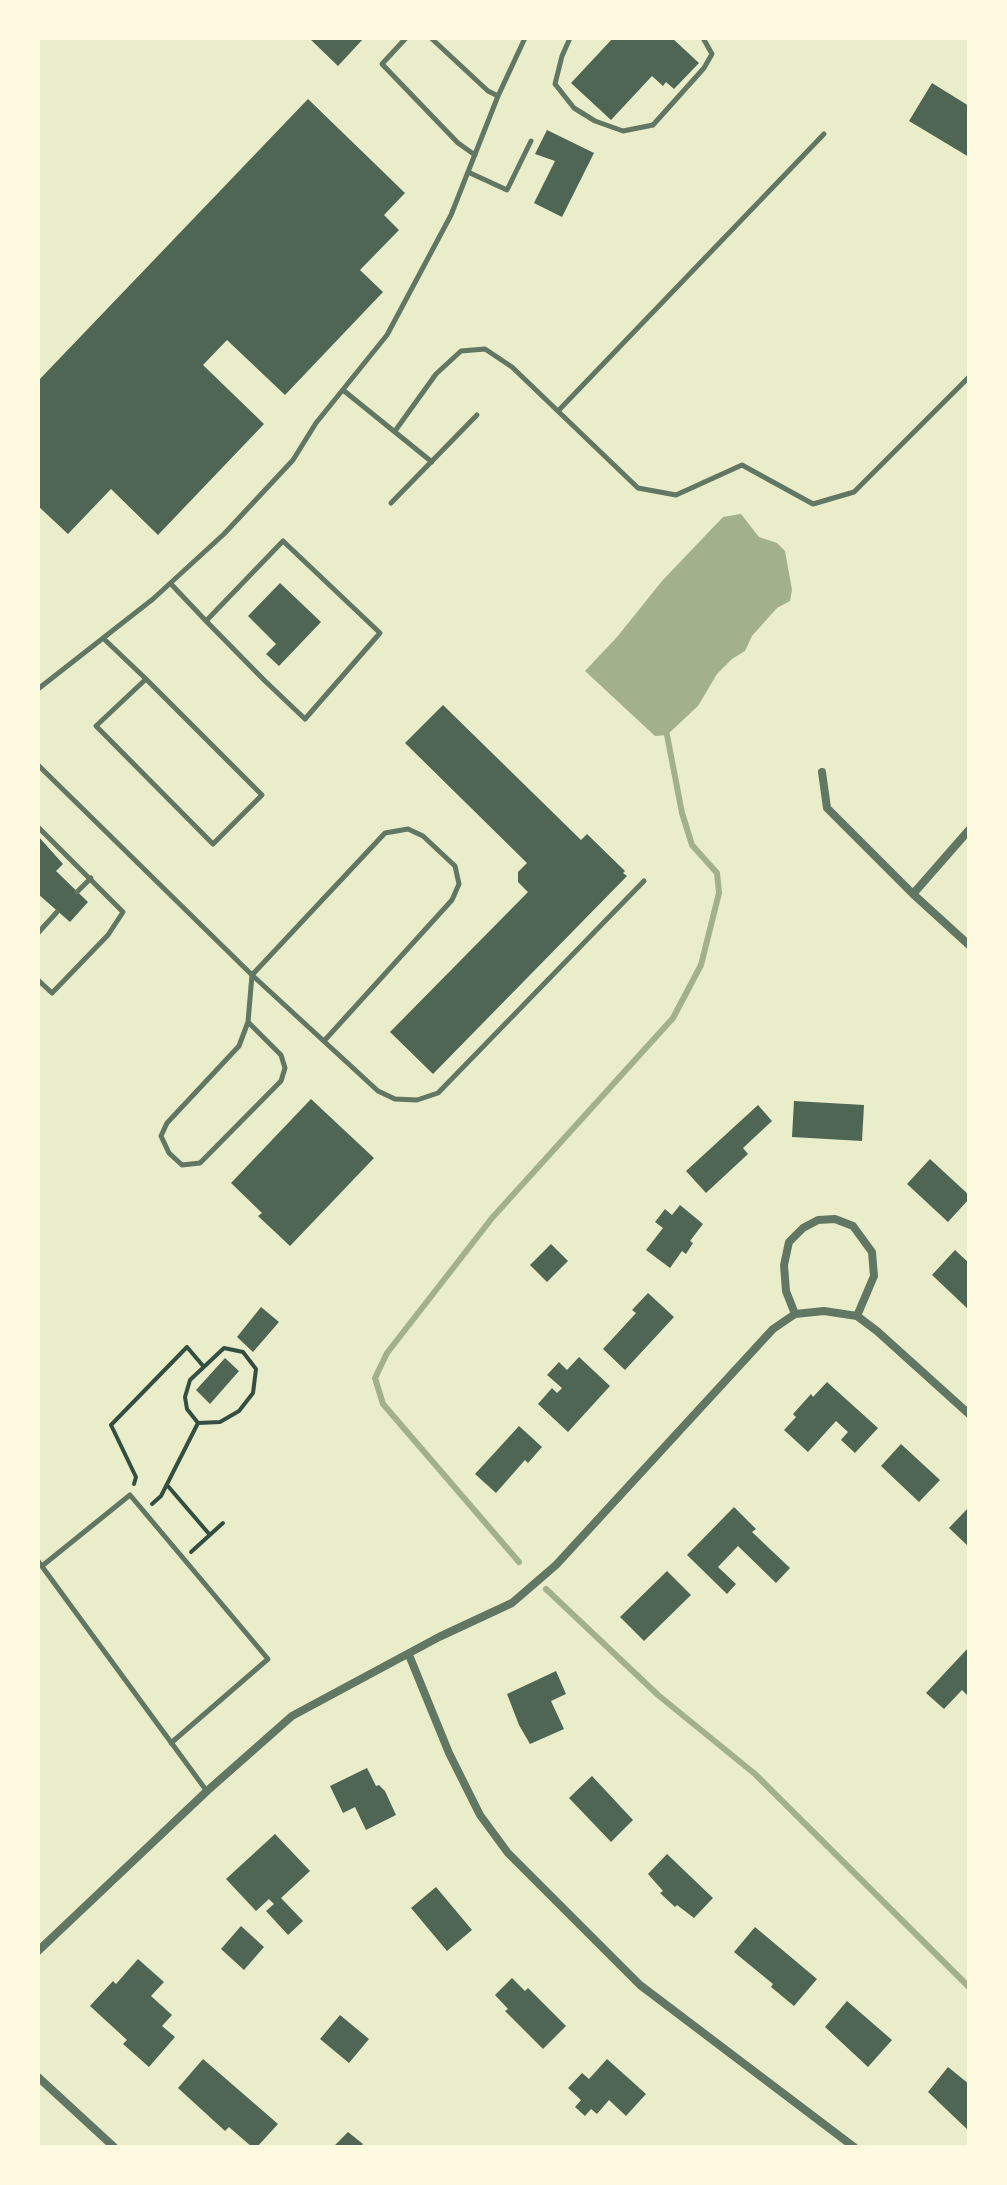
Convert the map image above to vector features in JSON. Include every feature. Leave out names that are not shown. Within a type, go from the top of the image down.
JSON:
[{"type":"street","points":[[822,772],[827,808],[969,945]]},
{"type":"street","points":[[913,894],[969,830]]},
{"type":"street","points":[[795,1314],[786,1291],[784,1265],[789,1242],[803,1228],[818,1220],[835,1219],[853,1226],[872,1252],[874,1276],[857,1316]]},
{"type":"street","points":[[38,1951],[207,1791],[292,1716],[439,1637],[512,1603],[556,1565],[773,1329],[795,1314],[824,1311],[857,1316],[969,1414]]},
{"type":"street","points":[[409,1655],[449,1753],[480,1815],[508,1853],[640,1985],[854,2147]]},
{"type":"street","points":[[38,2077],[114,2147]]},
{"type":"lane","points":[[406,38],[382,64],[458,143],[475,155]]},
{"type":"lane","points":[[431,38],[488,91],[498,96]]},
{"type":"lane","points":[[38,689],[171,584],[224,534],[293,460],[316,423],[387,335],[451,215],[498,96],[525,38]]},
{"type":"lane","points":[[570,38],[555,84],[574,108],[595,121],[623,131],[653,125],[704,68],[712,54],[703,38]]},
{"type":"lane","points":[[558,411],[824,134]]},
{"type":"lane","points":[[468,172],[507,190],[531,141]]},
{"type":"lane","points":[[395,431],[436,374],[461,351],[485,349],[512,367],[638,488],[676,495],[742,465],[813,504],[854,492],[969,377]]},
{"type":"lane","points":[[343,390],[432,462]]},
{"type":"lane","points":[[391,503],[477,415]]},
{"type":"lane","points":[[171,584],[206,621],[305,719],[380,633],[283,541],[206,621]]},
{"type":"lane","points":[[103,638],[146,679],[262,795],[213,844],[96,726],[146,679]]},
{"type":"lane","points":[[38,765],[252,975],[378,1091],[395,1099],[417,1100],[438,1093],[644,881]]},
{"type":"lane","points":[[38,827],[123,912],[108,935],[52,993],[38,980]]},
{"type":"lane","points":[[248,1022],[270,1040],[281,1055],[285,1068],[281,1081],[200,1163],[182,1165],[169,1153],[161,1136],[167,1123],[239,1046],[248,1022],[252,975],[385,833],[408,829],[423,836],[455,866],[459,884],[452,900],[324,1041]]},
{"type":"lane","points":[[77,892],[91,878]]},
{"type":"lane","points":[[38,933],[57,912]]},
{"type":"lane","points":[[171,1743],[268,1659],[130,1495],[40,1564],[171,1743],[207,1791]]},
{"type":"path","points":[[130,1495],[136,1477],[111,1425],[186,1346],[204,1367]]},
{"type":"path","points":[[224,1348],[243,1352],[256,1369],[253,1393],[239,1411],[220,1422],[198,1423],[187,1409],[185,1397],[190,1380],[224,1348]]},
{"type":"path","points":[[144,1512],[161,1496],[198,1423]]},
{"type":"path","points":[[167,1484],[210,1535]]},
{"type":"path","points":[[184,1559],[223,1523]]},
{"type":"shaded area","points":[[741,514],[759,537],[777,543],[785,551],[792,590],[790,601],[777,608],[752,636],[745,651],[717,674],[698,706],[667,735],[655,736],[585,671],[662,581],[723,517]]},
{"type":"building","points":[[309,38],[364,38],[338,66]]},
{"type":"building","points":[[613,38],[672,38],[699,63],[674,89],[666,82],[663,86],[652,76],[611,120],[571,83]]},
{"type":"building","points":[[932,83],[969,106],[969,157],[909,121]]},
{"type":"building","points":[[308,99],[405,193],[384,215],[399,230],[360,270],[383,292],[285,395],[227,340],[203,365],[264,424],[158,535],[111,489],[68,534],[38,506],[38,381]]},
{"type":"building","points":[[547,130],[594,153],[562,217],[534,203],[555,161],[535,154]]},
{"type":"building","points":[[280,583],[321,622],[279,666],[266,654],[276,644],[248,616]]},
{"type":"building","points":[[443,705],[581,840],[587,834],[627,876],[433,1074],[390,1032],[528,892],[518,882],[518,872],[527,863],[405,743]]},
{"type":"building","points":[[38,836],[63,864],[56,871],[88,902],[70,922],[38,894]]},
{"type":"building","points":[[311,1099],[374,1158],[290,1246],[258,1216],[262,1213],[231,1183]]},
{"type":"building","points":[[794,1101],[864,1105],[862,1141],[792,1137]]},
{"type":"building","points":[[758,1105],[772,1121],[743,1148],[748,1154],[706,1193],[686,1171]]},
{"type":"building","points":[[930,1159],[969,1195],[969,1199],[948,1222],[907,1184]]},
{"type":"building","points":[[680,1205],[703,1224],[690,1241],[693,1243],[686,1254],[682,1251],[670,1268],[646,1250],[663,1228],[655,1222],[665,1209],[672,1215]]},
{"type":"building","points":[[551,1244],[568,1261],[547,1282],[530,1265]]},
{"type":"building","points":[[955,1250],[969,1263],[969,1310],[932,1275]]},
{"type":"building","points":[[648,1293],[674,1317],[625,1370],[603,1349],[636,1313],[632,1310]]},
{"type":"building","points":[[261,1307],[279,1322],[253,1352],[237,1337]]},
{"type":"building","points":[[579,1357],[610,1386],[568,1432],[538,1404],[552,1388],[557,1393],[562,1388],[547,1375],[559,1362],[567,1370]]},
{"type":"building","points":[[225,1358],[239,1371],[210,1404],[196,1390]]},
{"type":"building","points":[[827,1382],[878,1428],[855,1453],[841,1440],[848,1432],[836,1421],[808,1452],[784,1430],[796,1417],[793,1414]]},
{"type":"building","points":[[519,1426],[542,1447],[528,1463],[525,1460],[496,1493],[475,1474]]},
{"type":"building","points":[[901,1444],[940,1480],[919,1502],[881,1466]]},
{"type":"building","points":[[734,1507],[756,1529],[752,1532],[790,1568],[776,1583],[738,1546],[718,1567],[736,1584],[727,1594],[687,1555]]},
{"type":"building","points":[[969,1507],[969,1547],[949,1528]]},
{"type":"building","points":[[667,1571],[691,1595],[644,1641],[620,1617]]},
{"type":"building","points":[[969,1647],[969,1697],[962,1690],[944,1709],[926,1693]]},
{"type":"building","points":[[556,1671],[566,1694],[551,1701],[564,1729],[530,1744],[507,1694]]},
{"type":"building","points":[[367,1768],[376,1786],[385,1791],[396,1815],[366,1830],[355,1807],[343,1813],[330,1786]]},
{"type":"building","points":[[592,1776],[633,1820],[611,1842],[569,1798]]},
{"type":"building","points":[[275,1834],[310,1871],[281,1898],[303,1921],[288,1935],[266,1911],[274,1904],[269,1899],[256,1911],[226,1879]]},
{"type":"building","points":[[667,1854],[713,1898],[694,1918],[660,1893],[663,1891],[648,1874]]},
{"type":"building","points":[[436,1887],[472,1930],[447,1951],[411,1908]]},
{"type":"building","points":[[241,1926],[264,1947],[244,1970],[221,1949]]},
{"type":"building","points":[[755,1927],[817,1979],[794,2006],[734,1952]]},
{"type":"building","points":[[138,1959],[164,1982],[151,1996],[172,2015],[162,2026],[175,2037],[149,2067],[123,2044],[127,2040],[90,2006],[113,1981],[116,1984]]},
{"type":"building","points":[[512,1978],[525,1991],[528,1988],[566,2026],[543,2049],[505,2011],[508,2009],[495,1995]]},
{"type":"building","points":[[847,2001],[892,2040],[868,2067],[825,2027]]},
{"type":"building","points":[[340,2015],[369,2039],[349,2063],[320,2039]]},
{"type":"building","points":[[203,2059],[278,2124],[257,2147],[252,2147],[229,2127],[225,2131],[178,2088]]},
{"type":"building","points":[[607,2059],[646,2094],[626,2116],[609,2100],[597,2114],[591,2109],[585,2116],[575,2107],[581,2100],[568,2088],[582,2073],[589,2079]]},
{"type":"building","points":[[948,2067],[969,2084],[969,2131],[928,2092]]},
{"type":"building","points":[[348,2132],[363,2144],[360,2147],[333,2147]]},
{"type":"waterway","points":[[519,1562],[383,1404],[375,1378],[387,1353],[492,1218],[673,1018],[701,965],[719,893],[717,873],[692,845],[682,813],[667,735]]},
{"type":"waterway","points":[[546,1589],[658,1695],[755,1774],[969,1987]]}]
